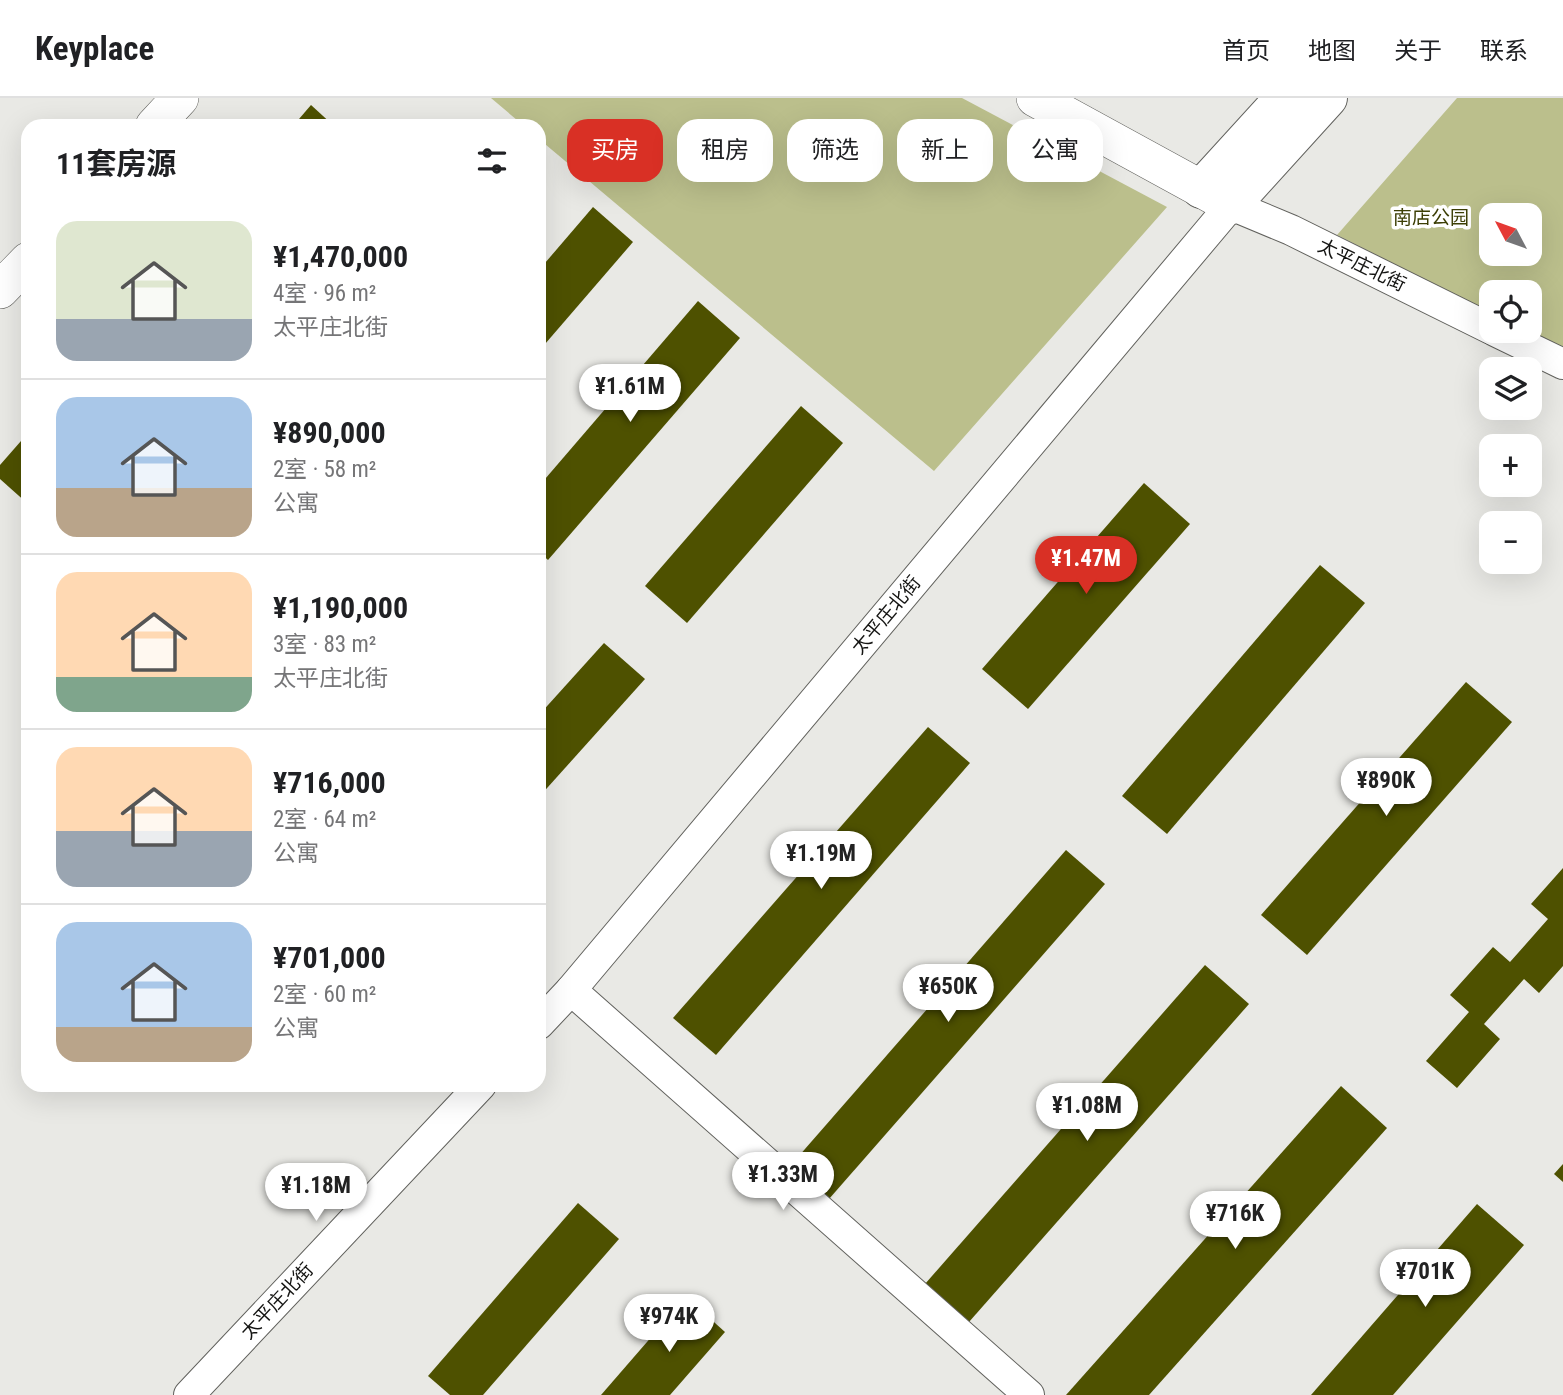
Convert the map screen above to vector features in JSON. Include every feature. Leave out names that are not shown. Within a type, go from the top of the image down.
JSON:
[{"type":"main road","name":"太平庄北街","points":[[1216,197],[1283,98]]},
{"type":"main road","name":"太平庄北街","points":[[1216,197],[1328,98]]},
{"type":"street","points":[[160,119],[180,98]]},
{"type":"street","points":[[1035,98],[1216,197]]},
{"type":"street","name":"太平庄北街","points":[[546,1017],[571,990],[1216,197],[1291,230],[1479,323]]},
{"type":"street","points":[[0,290],[21,268]]},
{"type":"street","name":"太平庄北街","points":[[1520,343],[1563,364]]},
{"type":"street","points":[[571,990],[1029,1395]]},
{"type":"street","name":"太平庄北街","points":[[189,1395],[474,1092]]},
{"type":"green space","points":[[491,98],[962,98],[1007,122],[1007,182],[1103,182],[1103,173],[1167,207],[934,471],[590,182],[663,182],[663,119],[567,119],[567,163],[546,145],[546,119],[516,119]]},
{"type":"green space","name":"南店公园","points":[[1457,98],[1563,98],[1563,350],[1542,340],[1542,280],[1479,280],[1479,307],[1337,235]]},
{"type":"building","points":[[311,105],[326,119],[299,119]]},
{"type":"building","points":[[593,207],[633,242],[546,343],[546,262]]},
{"type":"building","points":[[698,301],[740,338],[548,560],[546,478]]},
{"type":"building","points":[[801,406],[843,443],[687,623],[645,586]]},
{"type":"building","points":[[21,441],[21,498],[0,479],[0,465]]},
{"type":"building","points":[[1144,483],[1190,524],[1028,709],[982,669]]},
{"type":"building","points":[[1320,565],[1365,603],[1167,834],[1122,796]]},
{"type":"building","points":[[604,643],[645,679],[546,789],[546,707]]},
{"type":"building","points":[[1466,682],[1512,722],[1307,955],[1261,915]]},
{"type":"building","points":[[928,727],[970,763],[716,1055],[673,1018]]},
{"type":"building","points":[[1066,850],[1105,884],[829,1199],[791,1165]]},
{"type":"building","points":[[1563,868],[1563,966],[1539,993],[1524,979],[1484,1024],[1500,1039],[1457,1088],[1426,1061],[1469,1012],[1450,995],[1493,947],[1510,962],[1548,919],[1531,904]]},
{"type":"building","points":[[1205,965],[1249,1004],[969,1322],[925,1284]]},
{"type":"building","points":[[1341,1086],[1387,1128],[1149,1395],[1066,1395]]},
{"type":"building","points":[[1563,1164],[1563,1182],[1554,1174]]},
{"type":"building","points":[[578,1203],[619,1239],[483,1395],[450,1395],[428,1376]]},
{"type":"building","points":[[1477,1204],[1524,1245],[1393,1395],[1311,1395]]},
{"type":"building","points":[[686,1297],[725,1332],[670,1395],[601,1395]]}]
